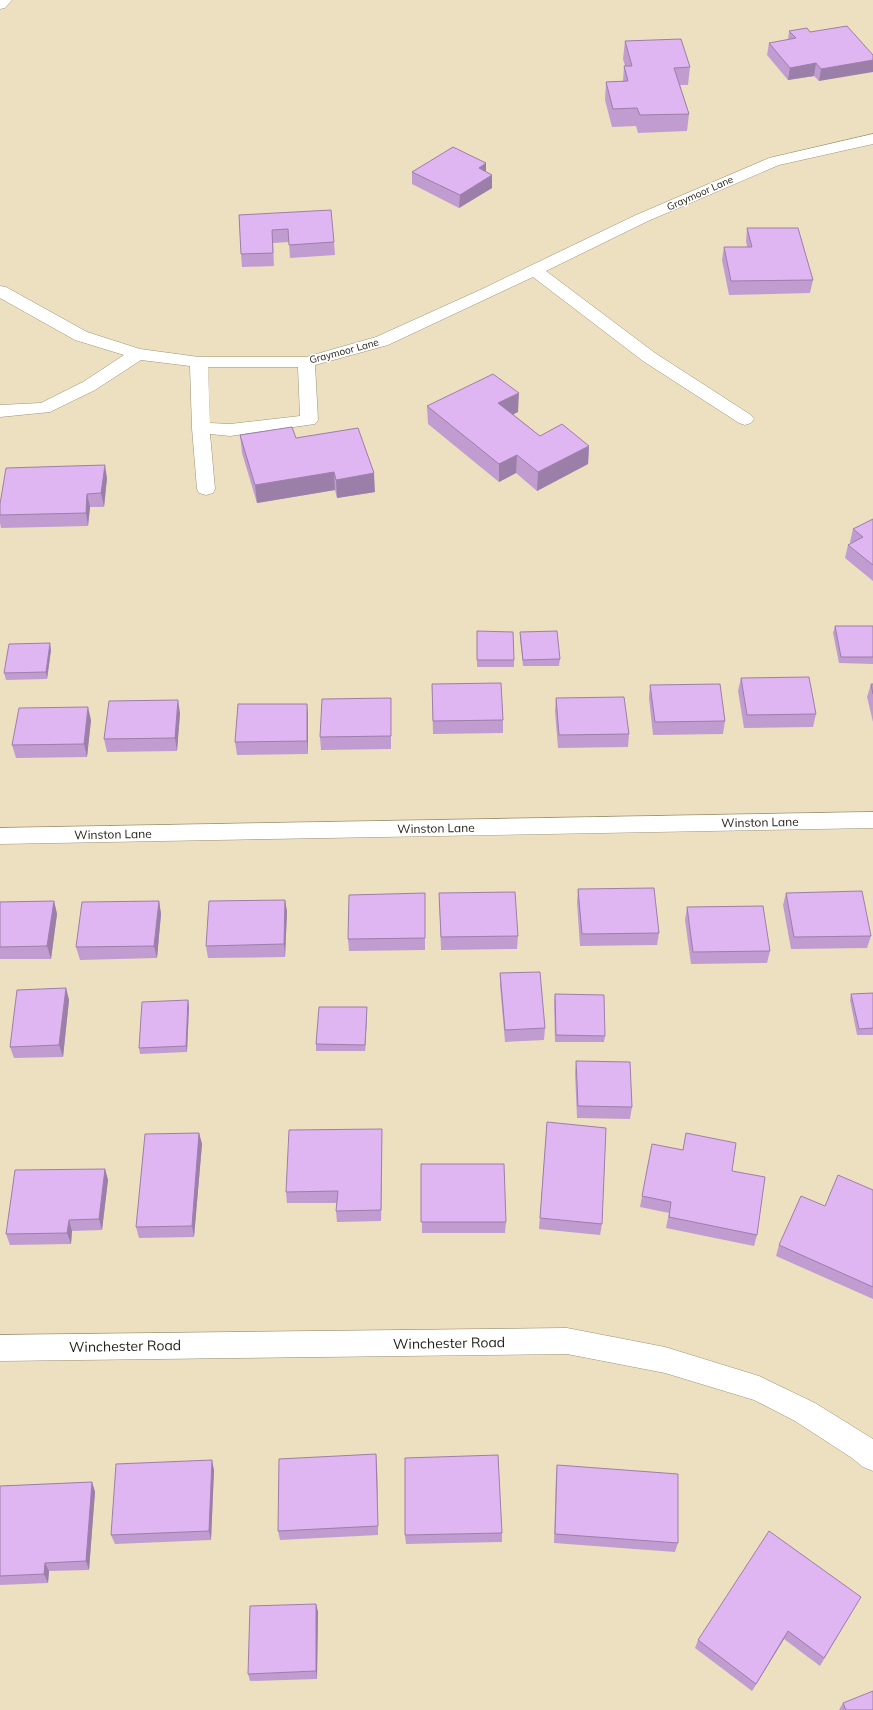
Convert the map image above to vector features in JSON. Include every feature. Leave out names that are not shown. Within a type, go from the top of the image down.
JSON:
[{"type":"street","points":[[0,5],[5,0]]},
{"type":"street","name":"Graymoor Lane","points":[[0,291],[81,336],[138,354],[198,362],[306,362],[382,341],[535,270],[642,218],[774,161],[873,139]]},
{"type":"street","points":[[535,270],[649,357],[745,419]]},
{"type":"street","points":[[0,412],[44,408],[89,386],[138,354]]},
{"type":"street","points":[[198,362],[206,488]]},
{"type":"street","points":[[201,428],[230,430],[309,420],[306,362]]},
{"type":"street","name":"Winston Lane","points":[[0,836],[873,820]]},
{"type":"street","name":"Winchester Road","points":[[0,1348],[567,1342],[665,1360],[759,1389],[804,1412],[862,1448],[873,1457]]},
{"type":"building","points":[[847,26],[873,55],[873,60],[821,69],[816,63],[790,68],[769,43],[796,38],[789,31],[807,28],[810,32]]},
{"type":"building","points":[[681,39],[690,67],[674,68],[689,114],[640,115],[637,108],[613,109],[606,82],[628,81],[624,66],[632,66],[625,41]]},
{"type":"building","points":[[453,147],[486,163],[479,168],[492,175],[460,195],[412,172]]},
{"type":"building","points":[[331,210],[334,242],[289,245],[288,229],[272,230],[273,253],[241,254],[239,215]]},
{"type":"building","points":[[747,228],[798,228],[813,280],[731,281],[724,247],[752,247]]},
{"type":"building","points":[[493,374],[519,393],[498,403],[540,436],[562,424],[589,446],[538,472],[517,455],[499,464],[427,406]]},
{"type":"building","points":[[292,427],[296,438],[358,428],[374,473],[336,480],[334,472],[255,485],[240,435]]},
{"type":"building","points":[[105,465],[101,493],[87,494],[86,513],[0,515],[0,504],[6,468]]},
{"type":"building","points":[[873,519],[873,565],[848,545],[863,537],[853,529]]},
{"type":"building","points":[[835,626],[873,626],[873,657],[841,657]]},
{"type":"building","points":[[477,631],[513,632],[514,660],[477,660]]},
{"type":"building","points":[[557,631],[560,659],[523,660],[520,632]]},
{"type":"building","points":[[50,643],[46,672],[4,673],[9,644]]},
{"type":"building","points":[[809,677],[816,714],[747,715],[741,678]]},
{"type":"building","points":[[501,683],[503,720],[433,721],[432,684]]},
{"type":"building","points":[[720,684],[725,721],[655,722],[650,685]]},
{"type":"building","points":[[624,697],[629,734],[559,735],[556,698]]},
{"type":"building","points":[[391,698],[391,736],[320,737],[322,699]]},
{"type":"building","points":[[178,700],[175,738],[104,739],[109,701]]},
{"type":"building","points":[[238,704],[307,704],[307,741],[235,742]]},
{"type":"building","points":[[88,707],[84,744],[12,745],[19,708]]},
{"type":"building","points":[[654,888],[659,933],[582,934],[578,889]]},
{"type":"building","points":[[862,891],[871,936],[794,937],[786,893]]},
{"type":"building","points":[[515,892],[518,936],[441,937],[439,893]]},
{"type":"building","points":[[425,893],[425,938],[348,939],[349,895]]},
{"type":"building","points":[[285,900],[284,944],[206,946],[209,901]]},
{"type":"building","points":[[54,901],[47,946],[0,947],[0,902]]},
{"type":"building","points":[[159,901],[154,946],[76,947],[82,902]]},
{"type":"building","points":[[763,906],[770,951],[693,952],[687,907]]},
{"type":"building","points":[[540,972],[545,1028],[505,1030],[500,973]]},
{"type":"building","points":[[66,988],[59,1045],[10,1047],[17,990]]},
{"type":"building","points":[[873,993],[873,1028],[859,1029],[851,994]]},
{"type":"building","points":[[555,994],[604,995],[605,1036],[556,1035]]},
{"type":"building","points":[[188,1000],[186,1046],[139,1048],[142,1002]]},
{"type":"building","points":[[319,1007],[367,1007],[365,1045],[316,1044]]},
{"type":"building","points":[[576,1061],[630,1062],[632,1107],[578,1106]]},
{"type":"building","points":[[547,1122],[606,1128],[602,1224],[540,1218]]},
{"type":"building","points":[[382,1129],[381,1210],[336,1211],[338,1191],[286,1192],[289,1130]]},
{"type":"building","points":[[199,1133],[192,1226],[136,1227],[145,1134]]},
{"type":"building","points":[[686,1133],[736,1143],[732,1171],[765,1177],[757,1235],[669,1217],[671,1202],[642,1196],[652,1144],[683,1150]]},
{"type":"building","points":[[421,1164],[504,1164],[506,1222],[421,1222]]},
{"type":"building","points":[[105,1169],[99,1219],[69,1220],[67,1233],[6,1234],[15,1170]]},
{"type":"building","points":[[838,1175],[873,1190],[873,1287],[779,1245],[801,1196],[825,1206]]},
{"type":"building","points":[[376,1454],[378,1526],[278,1531],[279,1459]]},
{"type":"building","points":[[498,1455],[502,1533],[405,1535],[405,1458]]},
{"type":"building","points":[[212,1460],[209,1531],[111,1535],[116,1464]]},
{"type":"building","points":[[557,1465],[678,1474],[678,1543],[555,1534]]},
{"type":"building","points":[[92,1482],[86,1561],[45,1563],[44,1574],[0,1576],[0,1486]]},
{"type":"building","points":[[769,1531],[861,1597],[824,1658],[788,1631],[756,1684],[698,1640]]},
{"type":"building","points":[[316,1604],[316,1671],[248,1674],[250,1606]]},
{"type":"building","points":[[873,1691],[873,1710],[846,1710],[843,1703]]}]
